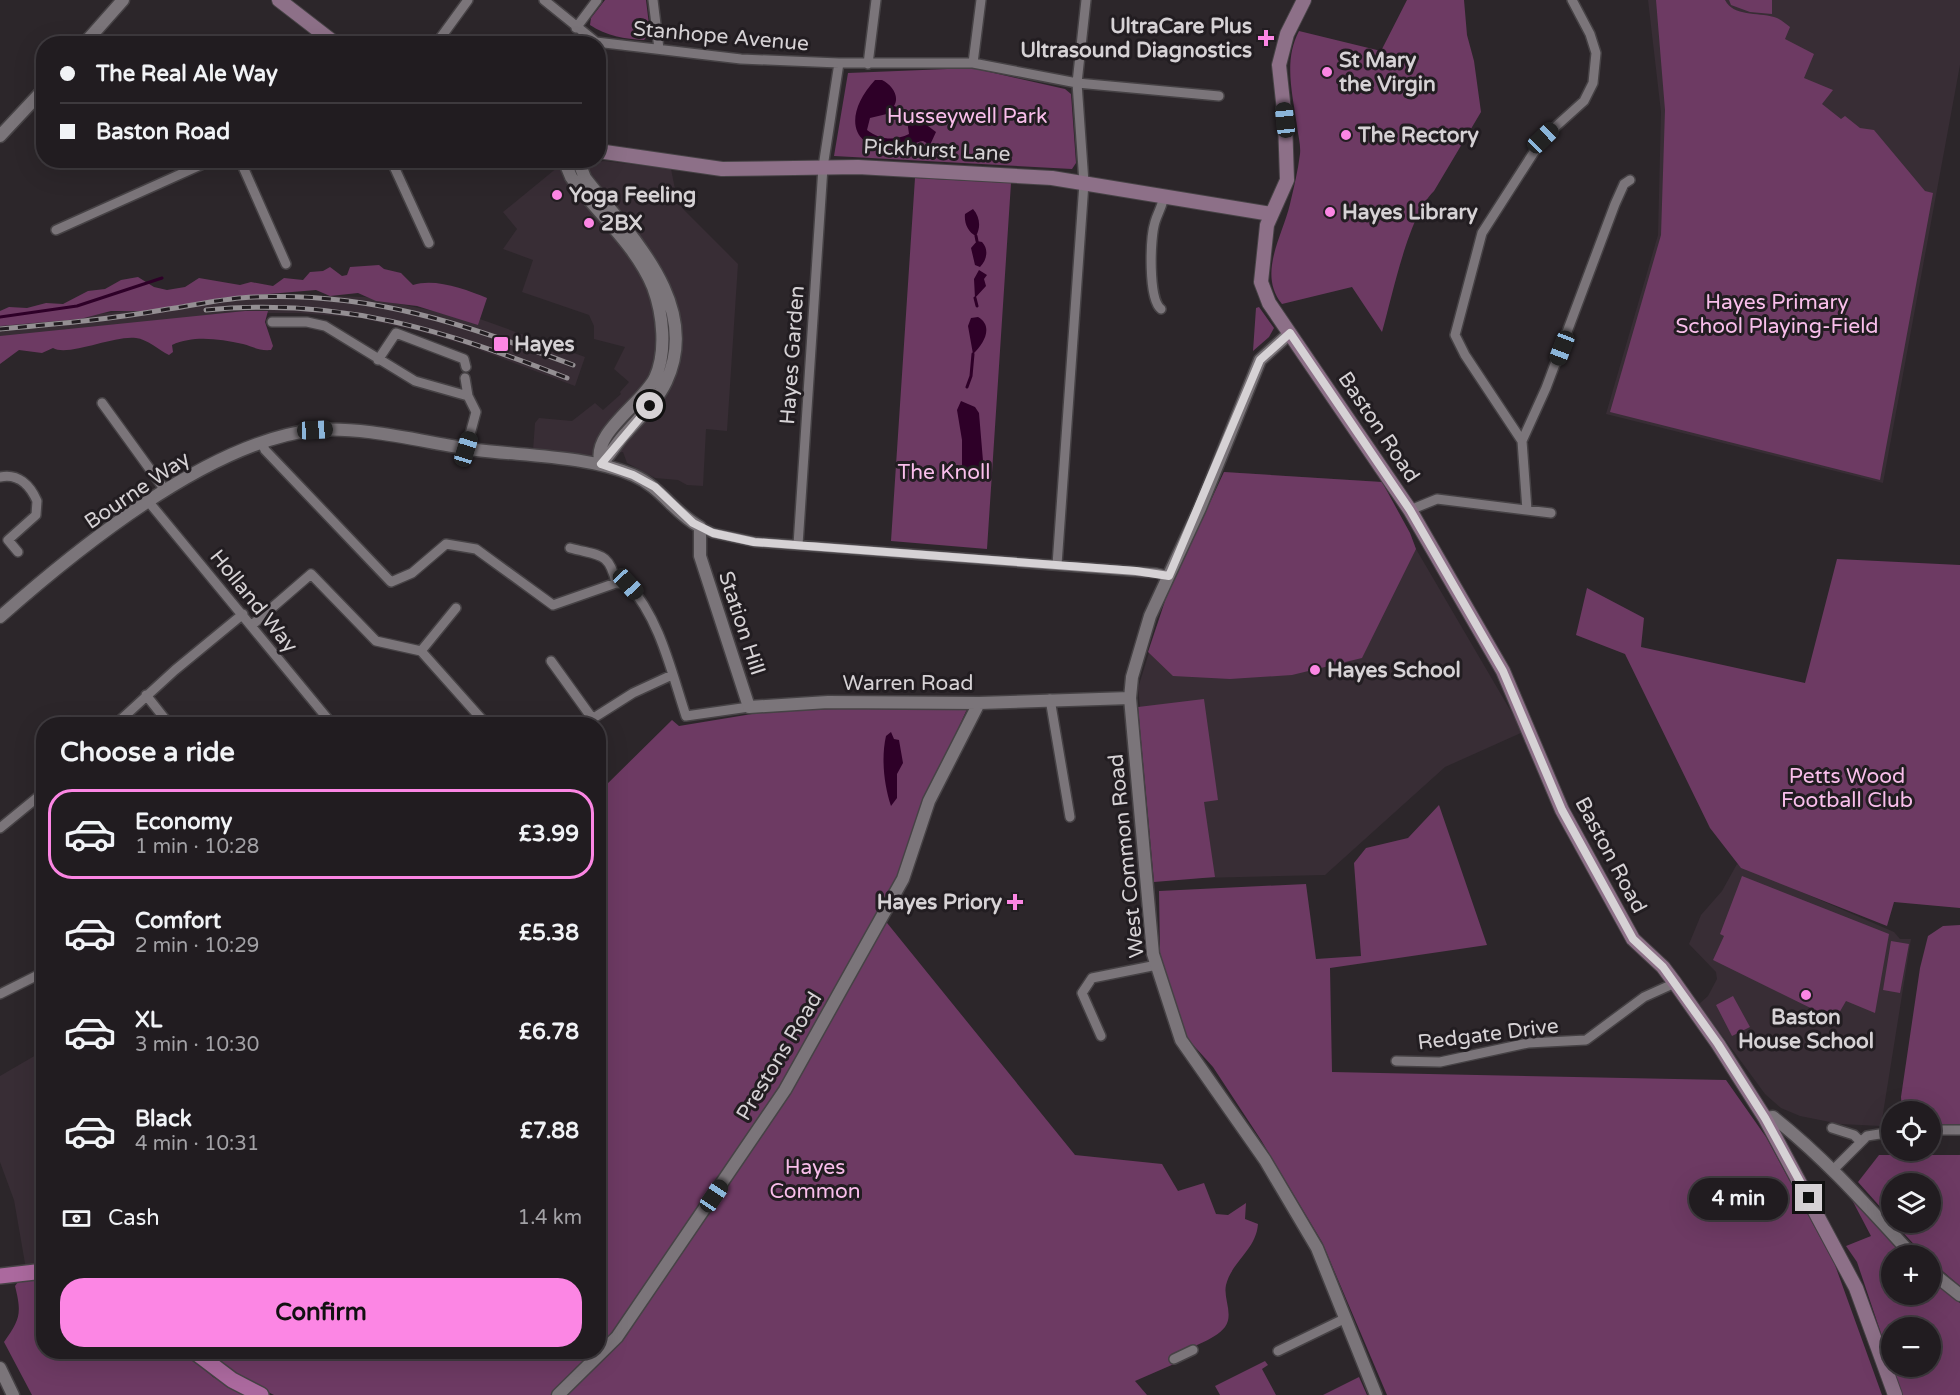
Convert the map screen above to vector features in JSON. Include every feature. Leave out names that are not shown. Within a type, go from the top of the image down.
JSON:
[{"type":"highway","points":[[0,1276],[36,1272]]},
{"type":"highway","points":[[204,1359],[232,1380],[261,1395]]},
{"type":"main road","points":[[279,0],[326,36]]},
{"type":"main road","name":"Baston Road","points":[[1304,0],[1287,34],[1279,65],[1285,120],[1287,180],[1278,205],[1267,225],[1261,282],[1269,303],[1410,510],[1503,671],[1562,810],[1633,939],[1663,967],[1675,983],[1718,1044],[1765,1118],[1856,1288],[1895,1395]]},
{"type":"main road","name":"Pickhurst Lane","points":[[606,152],[722,169],[823,167],[933,170],[1052,178],[1271,214]]},
{"type":"street","points":[[91,36],[123,0]]},
{"type":"street","points":[[442,36],[468,0]]},
{"type":"street","name":"Stanhope Avenue","points":[[544,0],[587,36]]},
{"type":"street","points":[[576,28],[597,0]]},
{"type":"street","points":[[653,0],[659,49]]},
{"type":"street","points":[[868,64],[876,0]]},
{"type":"street","points":[[974,63],[981,0]]},
{"type":"street","points":[[1057,565],[1083,183],[1077,83],[1086,0]]},
{"type":"street","points":[[1522,441],[1465,355],[1455,335],[1482,234],[1543,138],[1584,101],[1593,83],[1596,53],[1590,34],[1572,0]]},
{"type":"street","name":"Stanhope Avenue","points":[[606,43],[741,59],[868,64],[974,63],[1077,83],[1219,96]]},
{"type":"street","name":"Hayes Garden","points":[[798,545],[823,167],[839,63]]},
{"type":"street","points":[[0,136],[36,98]]},
{"type":"street","points":[[56,230],[194,168]]},
{"type":"street","points":[[243,168],[285,264]]},
{"type":"street","points":[[395,168],[429,243]]},
{"type":"street","points":[[567,168],[570,177],[645,270],[655,295],[660,321],[660,357],[655,377],[644,395],[602,442],[598,453],[601,464]]},
{"type":"street","points":[[582,168],[585,178],[657,270],[669,301],[674,326],[673,361],[665,383],[650,406],[601,464]]},
{"type":"street","points":[[1527,510],[1522,441],[1546,388],[1615,204],[1624,184],[1630,180]]},
{"type":"street","points":[[1161,309],[1155,303],[1152,267],[1155,222],[1164,195]]},
{"type":"street","points":[[272,322],[307,322],[325,326],[355,342],[378,360],[415,381],[468,396]]},
{"type":"street","points":[[378,360],[396,333],[468,362]]},
{"type":"street","name":"West Common Road","points":[[1290,333],[1260,360],[1147,626],[1132,678],[1130,698],[1153,954],[1181,1040],[1265,1160],[1317,1248],[1376,1395]]},
{"type":"street","points":[[465,378],[468,396],[476,412],[466,449]]},
{"type":"street","points":[[102,403],[165,490]]},
{"type":"street","name":"Bourne Way","points":[[0,617],[165,490],[213,464],[262,443],[302,432],[340,430],[466,449],[601,464]]},
{"type":"street","points":[[262,443],[265,450],[391,582],[412,573],[446,544],[476,549],[553,605],[616,583],[628,584],[641,599],[672,675],[633,693],[594,717]]},
{"type":"street","points":[[601,464],[648,483],[662,492],[687,519],[700,527],[736,539],[1156,573],[1169,576]]},
{"type":"street","points":[[0,477],[13,476],[20,479],[37,501],[36,515],[8,540],[18,552]]},
{"type":"street","points":[[1410,510],[1437,499],[1551,513]]},
{"type":"street","name":"Holland Way","points":[[148,501],[326,717]]},
{"type":"street","name":"Station Hill","points":[[700,527],[700,556],[749,707]]},
{"type":"street","points":[[570,548],[606,558],[612,565],[616,583]]},
{"type":"street","points":[[252,626],[311,574],[376,641],[421,651],[480,717]]},
{"type":"street","points":[[421,651],[456,608]]},
{"type":"street","points":[[123,717],[146,695],[243,614]]},
{"type":"street","points":[[551,661],[591,717]]},
{"type":"street","name":"Warren Road","points":[[672,675],[686,716],[749,707],[828,702],[979,703],[1130,698]]},
{"type":"street","points":[[146,695],[163,717]]},
{"type":"street","points":[[1050,699],[1070,817]]},
{"type":"street","name":"Prestons Road","points":[[606,1348],[617,1337],[785,1090],[903,879],[928,801],[979,703]]},
{"type":"street","points":[[0,828],[36,799]]},
{"type":"street","points":[[1101,1036],[1082,993],[1092,978],[1157,965]]},
{"type":"street","points":[[0,994],[36,976]]},
{"type":"street","name":"Redgate Drive","points":[[1396,1061],[1440,1062],[1528,1043],[1586,1040],[1644,997],[1675,983]]},
{"type":"street","points":[[1765,1118],[1773,1117],[1833,1170],[1903,1245]]},
{"type":"street","points":[[1832,1128],[1854,1135],[1860,1141]]},
{"type":"street","points":[[1941,1130],[1960,1130]]},
{"type":"street","points":[[1833,1170],[1860,1141],[1867,1136],[1881,1134]]},
{"type":"street","points":[[1941,1280],[1960,1295]]},
{"type":"street","points":[[1278,1352],[1346,1318]]},
{"type":"street","points":[[1174,1359],[1193,1350]]},
{"type":"street","name":"Prestons Road","points":[[558,1395],[595,1359]]},
{"type":"street","points":[[0,1368],[13,1395]]},
{"type":"shaded area","name":"Hayes Primary School Playing-Field","points":[[1648,0],[1960,0],[1960,65],[1883,483],[1606,414],[1658,235],[1661,112]]},
{"type":"shaded area","points":[[875,80],[882,80],[889,85],[896,98],[894,106],[924,116],[928,126],[936,132],[930,145],[923,141],[901,148],[883,148],[870,144],[861,137],[856,128],[855,117],[858,105]],"holes":[[[891,113],[907,120],[909,134],[898,138],[882,138],[867,130],[870,118]]]},
{"type":"shaded area","points":[[606,161],[671,169],[677,199],[684,210],[738,264],[727,431],[706,429],[703,486],[687,485],[678,480],[655,478],[627,463],[623,452],[588,457],[533,451],[535,423],[539,418],[572,421],[595,403],[603,410],[621,394],[620,392],[629,382],[614,369],[625,347],[594,339],[594,326],[589,315],[522,292],[533,260],[503,249],[517,229],[503,212],[557,168],[606,168]]},
{"type":"shaded area","points":[[973,209],[979,222],[976,236],[969,230],[965,221],[965,214]]},
{"type":"shaded area","points":[[977,241],[982,242],[986,251],[986,258],[980,267],[975,265],[971,248]]},
{"type":"shaded area","points":[[979,270],[987,275],[984,279],[986,286],[975,298],[974,279]]},
{"type":"shaded area","points":[[262,294],[365,297],[434,311],[478,324],[480,319],[585,357],[575,386],[466,345],[418,331],[360,318],[300,313],[266,313],[0,338],[0,324],[127,311],[206,298]]},
{"type":"shaded area","points":[[978,317],[986,325],[986,335],[973,354],[968,326],[971,318]]},
{"type":"shaded area","points":[[961,401],[975,407],[979,413],[983,461],[978,473],[962,471],[962,440],[957,410]]},
{"type":"shaded area","name":"Hayes School","points":[[1224,472],[1382,482],[1410,533],[1416,549],[1523,732],[1445,767],[1325,875],[1158,879],[1138,688],[1166,598]]},
{"type":"shaded area","points":[[891,732],[894,739],[899,740],[903,763],[897,774],[897,798],[891,806],[885,780],[884,744],[886,736]]},
{"type":"shaded area","name":"Baston House School","points":[[1737,864],[1894,932],[1900,939],[1911,939],[1885,1101],[1881,1101],[1881,1126],[1840,1124],[1800,1116],[1781,1108],[1765,1094],[1699,1004],[1708,996],[1717,979],[1716,972],[1689,944],[1701,915],[1722,891]]},
{"type":"shaded area","points":[[36,1055],[36,1268],[26,1269],[14,1200],[0,1162],[0,1076]]},
{"type":"green space","points":[[605,0],[646,0],[650,33],[644,40],[616,36],[590,25],[591,18]]},
{"type":"green space","points":[[1407,0],[1464,0],[1467,35],[1474,61],[1481,112],[1416,218],[1402,257],[1382,332],[1352,287],[1282,304],[1275,292],[1272,267],[1290,204],[1300,154],[1290,78],[1291,54],[1299,31],[1381,51]]},
{"type":"green space","name":"Hayes Primary School Playing-Field","points":[[1656,0],[1725,0],[1740,12],[1774,17],[1782,21],[1790,27],[1785,39],[1814,54],[1804,78],[1833,90],[1822,104],[1841,119],[1845,116],[1860,128],[1874,130],[1925,191],[1933,193],[1880,480],[1610,412],[1661,235],[1665,110]]},
{"type":"green space","points":[[1729,0],[1772,0],[1772,14],[1750,12],[1731,5]]},
{"type":"green space","name":"Husseywell Park","points":[[972,68],[1065,89],[1071,94],[1076,163],[1072,169],[834,156],[848,73]]},
{"type":"green space","name":"The Knoll","points":[[915,178],[1011,183],[987,549],[891,541]]},
{"type":"green space","points":[[379,265],[384,269],[401,273],[413,285],[440,284],[460,288],[487,298],[478,325],[417,306],[376,301],[358,293],[330,296],[316,290],[222,298],[145,311],[111,311],[80,319],[0,326],[0,311],[9,307],[27,308],[46,303],[63,304],[88,291],[105,289],[121,280],[138,277],[154,287],[167,290],[185,287],[199,278],[240,285],[251,282],[273,286],[284,278],[303,280],[310,272],[323,271],[330,267],[342,276],[347,275],[350,267]]},
{"type":"green space","points":[[1259,307],[1274,328],[1269,337],[1253,351],[1256,308]]},
{"type":"green space","points":[[245,311],[268,311],[265,322],[273,346],[271,350],[225,341],[198,339],[172,345],[173,352],[169,355],[144,340],[127,338],[69,350],[53,348],[42,353],[19,350],[0,364],[0,336]]},
{"type":"green space","points":[[1224,472],[1382,482],[1410,533],[1416,549],[1362,658],[1292,675],[1230,679],[1173,676],[1148,652],[1166,598]]},
{"type":"green space","name":"Petts Wood Football Club","points":[[1837,559],[1960,565],[1960,908],[1894,902],[1887,926],[1741,868],[1710,828],[1625,654],[1576,635],[1587,588],[1644,618],[1641,647],[1805,683]]},
{"type":"green space","points":[[1204,699],[1218,800],[1204,802],[1215,877],[1154,882],[1138,707]]},
{"type":"green space","name":"Hayes Common","points":[[968,707],[931,787],[900,876],[879,913],[1075,1155],[1162,1164],[1178,1191],[1204,1183],[1216,1214],[1228,1215],[1246,1203],[1245,1219],[1258,1224],[1253,1241],[1233,1269],[1226,1285],[1229,1317],[1225,1327],[1207,1340],[1171,1356],[1174,1364],[1135,1381],[1147,1395],[274,1395],[220,1368],[209,1359],[606,1359],[606,785],[672,720],[679,726],[776,710]]},
{"type":"green space","points":[[1439,805],[1487,945],[1330,968],[1332,1072],[1726,1080],[1766,1137],[1835,1265],[1882,1395],[1387,1395],[1322,1242],[1261,1140],[1213,1067],[1186,1037],[1160,953],[1159,891],[1306,884],[1316,959],[1361,956],[1354,863],[1366,848],[1408,838]]},
{"type":"green space","points":[[1742,876],[1889,934],[1875,1013],[1846,1001],[1835,1020],[1713,960],[1724,936],[1720,934]]},
{"type":"green space","points":[[1960,925],[1960,1127],[1941,1128],[1941,1101],[1901,1101],[1920,968],[1928,936],[1943,926]]},
{"type":"green space","points":[[1891,941],[1909,944],[1900,993],[1883,990]]},
{"type":"green space","points":[[1733,996],[1750,1027],[1732,1036],[1716,1005]]},
{"type":"green space","points":[[1879,1155],[1881,1155],[1881,1161],[1941,1161],[1941,1155],[1960,1155],[1960,1286],[1941,1270],[1941,1245],[1915,1245],[1903,1233],[1941,1233],[1941,1173],[1881,1173],[1881,1208],[1858,1182]]},
{"type":"green space","points":[[1850,1196],[1881,1228],[1881,1233],[1886,1233],[1897,1245],[1881,1245],[1881,1305],[1941,1305],[1941,1287],[1960,1303],[1960,1395],[1902,1395],[1896,1377],[1941,1377],[1941,1317],[1881,1317],[1881,1333],[1857,1262],[1846,1246],[1871,1236]]},
{"type":"green space","points":[[36,1278],[36,1359],[193,1359],[213,1377],[249,1395],[32,1395],[4,1342],[18,1316],[15,1286],[20,1279]]},
{"type":"green space","points":[[1265,1361],[1268,1365],[1262,1369],[1276,1395],[1220,1395],[1215,1386]]},
{"type":"green space","points":[[1359,1377],[1367,1395],[1323,1395]]},
{"type":"waterway","points":[[976,236],[977,241]]},
{"type":"waterway","points":[[0,317],[77,306],[162,278]]},
{"type":"waterway","points":[[975,298],[977,306]]},
{"type":"waterway","points":[[967,387],[971,376],[973,354]]},
{"type":"railway","points":[[0,329],[147,313],[232,299],[297,297],[338,300],[417,314],[494,336],[573,365]]},
{"type":"railway","points":[[206,310],[255,307],[302,308],[391,321],[478,345],[567,378]]},
{"type":"place","name":"UltraCare Plus Ultrasound Diagnostics","points":[[1266,38]]},
{"type":"place","name":"St Mary the Virgin","points":[[1327,72]]},
{"type":"place","name":"The Rectory","points":[[1346,135]]},
{"type":"place","name":"Yoga Feeling","points":[[557,195]]},
{"type":"place","name":"Hayes Library","points":[[1330,212]]},
{"type":"place","name":"2BX","points":[[589,223]]},
{"type":"place","name":"Hayes","points":[[501,344]]},
{"type":"place","name":"Hayes School","points":[[1315,670]]},
{"type":"place","name":"Hayes Priory","points":[[1015,902]]},
{"type":"place","name":"Baston House School","points":[[1806,995]]},
{"type":"route","points":[[650,406],[601,464],[640,478],[662,492],[687,519],[713,533],[754,542],[917,553],[1136,571],[1169,576],[1200,508],[1260,360],[1290,333],[1410,510],[1503,671],[1562,810],[1633,939],[1663,967],[1718,1044],[1765,1118],[1809,1198]]}]
